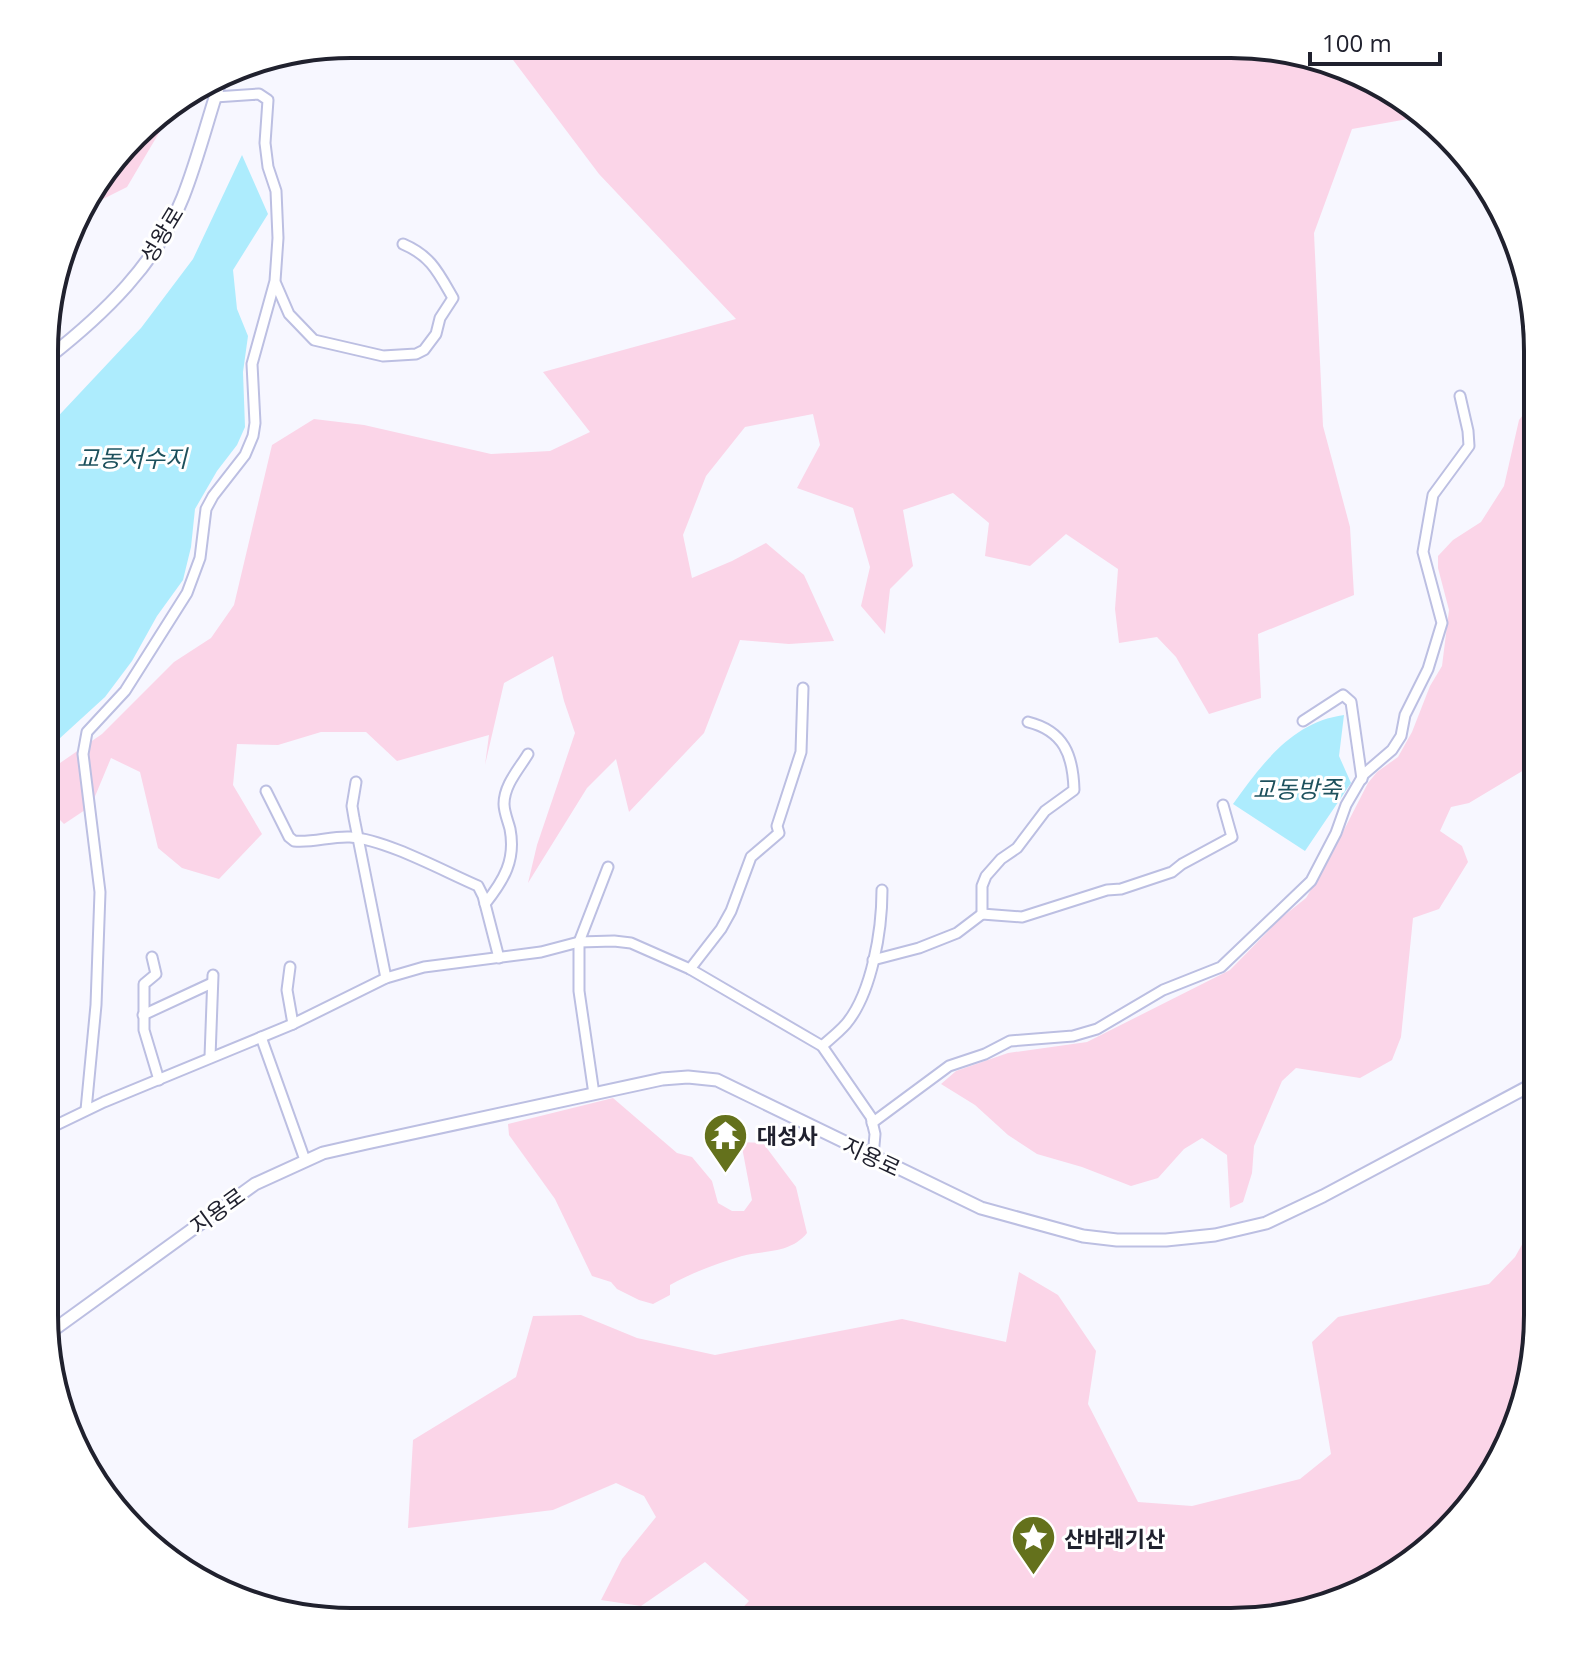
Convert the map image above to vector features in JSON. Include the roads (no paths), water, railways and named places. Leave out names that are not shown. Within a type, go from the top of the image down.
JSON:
[{"type":"street","name":"성왕로","points":[[58,349],[112,302],[141,269],[166,232],[183,198],[217,91]]},
{"type":"street","points":[[86,1110],[96,1005],[100,892],[83,754],[85,739],[93,725],[125,691],[187,593],[200,558],[206,509],[250,445],[255,423],[254,356],[275,281],[278,213],[265,143],[268,100],[259,94],[215,97]]},
{"type":"street","points":[[275,281],[289,314],[314,340],[383,356],[416,354],[431,342],[440,318],[453,298],[429,259],[403,244]]},
{"type":"street","points":[[872,1123],[949,1066],[985,1054],[1010,1041],[1073,1036],[1097,1029],[1163,990],[1221,967],[1311,881],[1336,833],[1346,805],[1362,779],[1392,750],[1401,736],[1405,715],[1428,669],[1442,623],[1423,552],[1433,495],[1469,446],[1460,396]]},
{"type":"street","points":[[690,969],[731,911],[751,857],[779,833],[780,816],[801,752],[803,688]]},
{"type":"street","points":[[1303,721],[1343,695],[1351,702],[1362,779]]},
{"type":"street","points":[[982,914],[982,886],[986,876],[1001,859],[1017,848],[1045,811],[1074,790],[1069,756],[1059,736],[1044,726],[1028,722]]},
{"type":"street","points":[[485,904],[504,881],[511,862],[510,830],[503,801],[512,775],[528,754]]},
{"type":"street","points":[[356,782],[352,806],[386,978]]},
{"type":"street","points":[[266,791],[289,837],[294,841],[359,839],[478,886],[499,958]]},
{"type":"street","points":[[873,960],[919,948],[957,933],[982,914],[1035,915],[1063,903],[1121,889],[1172,872],[1232,837],[1223,805]]},
{"type":"street","points":[[594,1094],[579,991],[579,942],[608,867]]},
{"type":"street","points":[[822,1046],[846,1025],[857,1007],[882,921],[882,890]]},
{"type":"street","points":[[58,1124],[293,1024],[386,978],[424,967],[541,952],[579,942],[631,943],[690,969],[822,1046],[872,1123],[875,1134],[873,1157]]},
{"type":"street","points":[[152,957],[156,974],[144,984],[143,1015],[144,1030],[159,1080]]},
{"type":"street","points":[[290,967],[287,990],[293,1024]]},
{"type":"street","points":[[143,1015],[212,979],[210,1057]]},
{"type":"street","points":[[261,1037],[305,1160]]},
{"type":"street","name":"지용로","points":[[59,1326],[240,1193],[305,1160],[337,1149],[662,1079],[688,1077],[717,1080],[981,1208],[1083,1236],[1117,1240],[1166,1240],[1215,1235],[1266,1223],[1524,1089]]},
{"type":"water","name":"교동저수지","points":[[242,155],[268,214],[233,270],[237,309],[248,336],[243,372],[245,427],[237,445],[217,471],[195,509],[183,580],[157,616],[132,661],[105,697],[58,739],[58,416],[141,328],[193,259]]},
{"type":"water","name":"교동방죽","points":[[1344,715],[1339,756],[1351,783],[1305,851],[1233,804],[1280,747],[1309,726]]},
{"type":"place","name":"대성사","points":[[726,1174]]},
{"type":"place","name":"산바래기산","points":[[1033,1577]]}]
